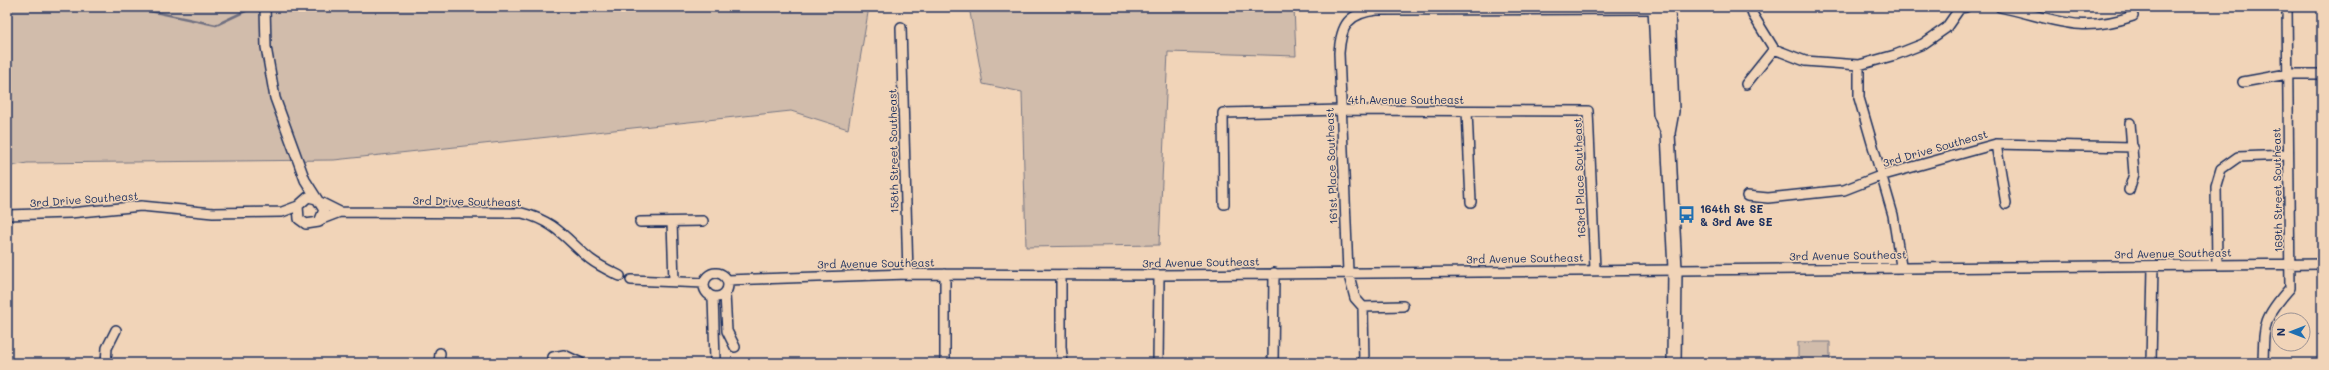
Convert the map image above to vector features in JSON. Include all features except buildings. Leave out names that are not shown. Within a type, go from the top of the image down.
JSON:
[{"type":"main road","points":[[1660,8],[1660,114],[1668,133],[1675,269],[1674,363]]},
{"type":"street","points":[[265,7],[266,48],[275,98],[305,180],[324,210],[322,219],[315,224],[302,222],[297,214],[305,180]]},
{"type":"street","points":[[1751,7],[1753,15],[1774,49],[1805,61],[1859,65],[1895,55],[1923,44],[1946,28],[1960,7],[1966,7]]},
{"type":"street","points":[[2000,7],[2030,10],[2062,23],[2084,25],[2108,23],[2133,16]]},
{"type":"street","name":"169th Street Southeast","points":[[2263,363],[2264,329],[2273,307],[2290,288],[2291,264],[2288,155],[2287,7]]},
{"type":"street","points":[[1456,8],[1660,8]]},
{"type":"street","name":"161st Place Southeast","points":[[1363,307],[1355,298],[1348,272],[1339,53],[1340,36],[1346,22],[1365,11],[1456,8]]},
{"type":"street","name":"158th Street Southeast","points":[[901,27],[908,274]]},
{"type":"street","points":[[1746,84],[1774,49]]},
{"type":"street","points":[[1859,65],[1859,98],[1880,176],[1893,215],[1901,266]]},
{"type":"street","points":[[2243,82],[2287,74],[2322,74]]},
{"type":"street","name":"4th Avenue Southeast","points":[[1224,204],[1223,113],[1341,110],[1588,111]]},
{"type":"street","points":[[1466,111],[1471,202]]},
{"type":"street","name":"163rd Place Southeast","points":[[1588,111],[1595,269]]},
{"type":"street","points":[[2129,190],[2134,174],[2130,124]]},
{"type":"street","points":[[1996,144],[2006,204]]},
{"type":"street","name":"3rd Drive Southeast","points":[[1748,196],[1768,198],[1836,191],[1880,176],[1996,144],[2133,147]]},
{"type":"street","points":[[2217,265],[2216,186],[2221,169],[2238,157],[2288,155]]},
{"type":"street","points":[[299,204],[308,197],[319,200]]},
{"type":"street","name":"3rd Drive Southeast","points":[[319,200],[340,212]]},
{"type":"street","name":"3rd Drive Southeast","points":[[7,215],[63,213],[141,206],[213,213],[282,212],[299,204]]},
{"type":"street","name":"3rd Drive Southeast","points":[[282,212],[302,222]]},
{"type":"street","name":"3rd Drive Southeast","points":[[322,219],[340,212],[522,213],[537,216],[554,225],[591,260],[620,276]]},
{"type":"street","points":[[640,222],[703,221]]},
{"type":"street","points":[[672,222],[674,281]]},
{"type":"street","name":"3rd Avenue Southeast","points":[[727,280],[908,274],[1159,275],[1901,266],[2322,264]]},
{"type":"street","points":[[2151,363],[2153,266]]},
{"type":"street","points":[[725,294],[713,296],[706,292],[704,283],[707,276],[714,272],[722,274],[727,280],[728,287],[725,294],[727,331],[735,347]]},
{"type":"street","points":[[1273,363],[1274,273]]},
{"type":"street","points":[[945,274],[945,363]]},
{"type":"street","points":[[1061,275],[1061,347],[1064,363]]},
{"type":"street","points":[[1158,363],[1159,275]]},
{"type":"street","points":[[631,280],[704,283]]},
{"type":"street","points":[[713,296],[715,360]]},
{"type":"street","points":[[1364,363],[1363,307],[1403,306]]},
{"type":"street","points":[[106,363],[107,348],[116,330]]},
{"type":"street","points":[[439,363],[440,352]]},
{"type":"street","points":[[553,357],[564,355],[581,363]]},
{"type":"shaded area","points":[[7,7],[869,7],[848,129],[791,111],[334,160],[27,163],[7,167]]},
{"type":"shaded area","points":[[969,7],[1294,7],[1296,56],[1168,52],[1159,245],[1026,247],[1022,92],[983,84]]},
{"type":"shaded area","points":[[1798,342],[1830,342],[1830,363],[1798,363]]},
{"type":"waterway","points":[[131,7],[216,25],[252,8]]},
{"type":"place","name":"164th St SE & 3rd Ave SE","points":[[1687,214]]}]
